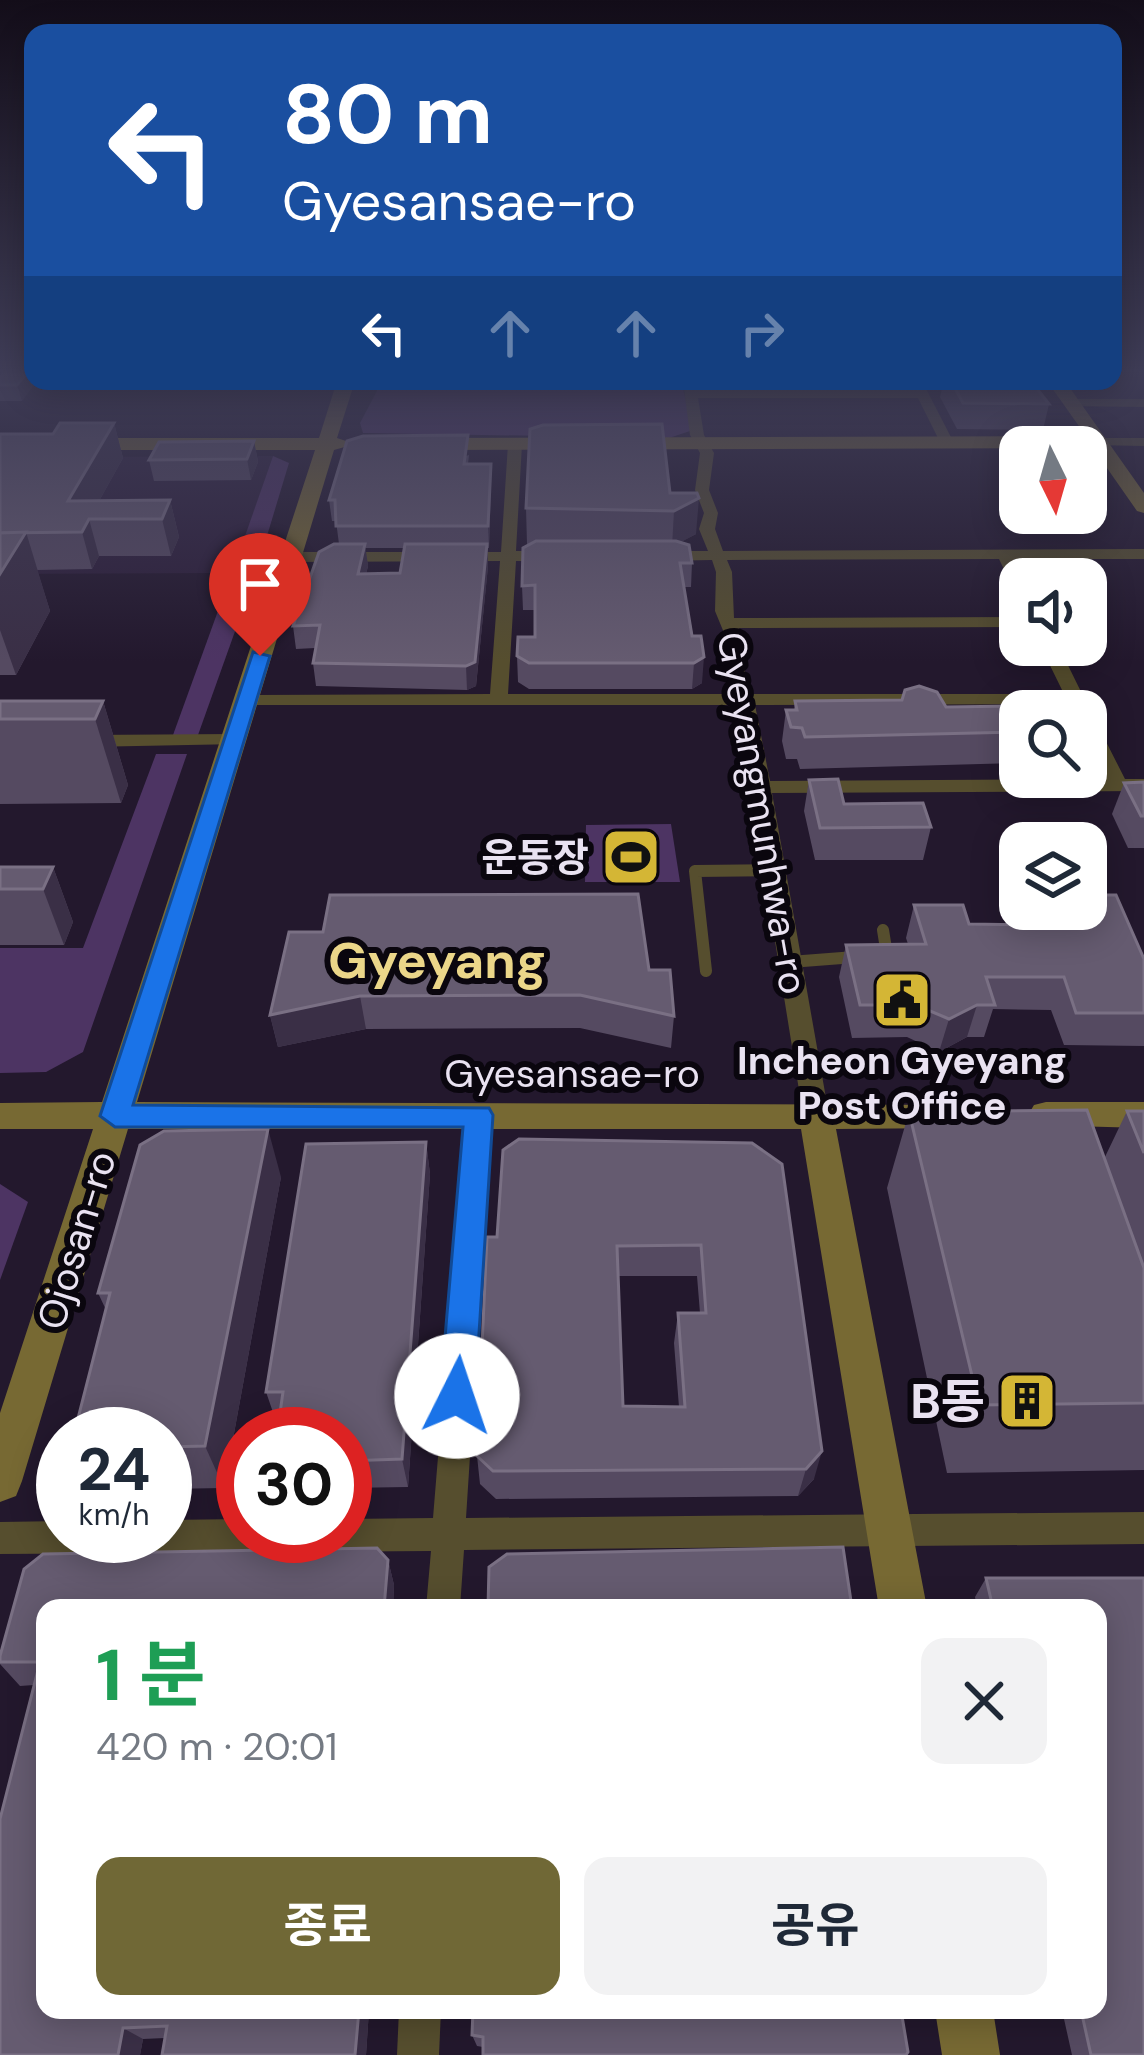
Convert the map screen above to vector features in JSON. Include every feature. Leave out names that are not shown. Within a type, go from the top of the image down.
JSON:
[{"type":"street","name":"Ojosan-ro","points":[[0,1481],[319,470]]},
{"type":"street","points":[[499,700],[513,470]]},
{"type":"street","name":"Gyeyangmunhwa-ro","points":[[705,470],[702,490],[711,513],[707,529],[724,572],[723,611],[738,645],[735,681],[744,700],[761,787],[902,1599]]},
{"type":"street","points":[[1118,470],[1144,507]]},
{"type":"street","points":[[1004,554],[1006,558]]},
{"type":"street","points":[[648,556],[1144,554]]},
{"type":"street","points":[[291,557],[578,556]]},
{"type":"street","points":[[731,622],[999,622]]},
{"type":"street","points":[[246,700],[999,704]]},
{"type":"street","points":[[70,741],[233,740]]},
{"type":"street","points":[[1107,763],[1118,785]]},
{"type":"street","points":[[761,787],[1144,785]]},
{"type":"street","points":[[444,1599],[479,1115]]},
{"type":"street","name":"Gyesansae-ro","points":[[0,1116],[1144,1115]]},
{"type":"street","points":[[0,1538],[1144,1528]]},
{"type":"street","points":[[418,2055],[420,2019]]},
{"type":"street","points":[[965,2019],[971,2055]]},
{"type":"lane","points":[[706,971],[695,871],[775,870]]},
{"type":"lane","points":[[790,962],[888,955],[883,930]]},
{"type":"shaded area","points":[[56,470],[268,470],[233,573],[0,574],[0,557]]},
{"type":"shaded area","points":[[268,470],[287,470],[260,559],[237,559]]},
{"type":"shaded area","points":[[235,564],[259,564],[198,735],[173,735]]},
{"type":"shaded area","points":[[156,754],[187,754],[83,1052],[46,1072],[0,1073],[0,948],[83,948]]},
{"type":"shaded area","name":"운동장","points":[[671,824],[680,882],[585,882],[586,825]]},
{"type":"shaded area","points":[[0,1184],[28,1202],[0,1280]]},
{"type":"building","points":[[0,470],[86,470],[68,501],[170,500],[162,519],[89,519],[82,532],[0,533]]},
{"type":"building","points":[[338,470],[491,470],[488,526],[336,526],[335,500],[329,500]]},
{"type":"building","points":[[528,470],[667,470],[670,493],[697,493],[699,498],[674,511],[526,508]]},
{"type":"building","points":[[26,532],[0,574],[0,533]]},
{"type":"building","points":[[536,541],[676,541],[689,545],[692,563],[680,563],[692,636],[701,636],[704,657],[694,663],[529,663],[517,656],[518,637],[535,637],[535,585],[522,586],[523,548]]},
{"type":"building","points":[[334,544],[365,544],[358,574],[400,573],[405,544],[487,544],[475,662],[466,666],[313,663],[320,625],[293,626],[319,552]]},
{"type":"building","points":[[919,686],[937,692],[946,707],[999,706],[999,732],[805,737],[802,728],[791,727],[786,710],[797,710],[795,701],[902,700],[905,690]]},
{"type":"building","points":[[0,701],[103,701],[95,719],[0,719]]},
{"type":"building","points":[[838,779],[844,804],[923,803],[931,827],[820,828],[809,780]]},
{"type":"building","points":[[1144,782],[1144,816],[1141,816],[1124,783]]},
{"type":"building","points":[[0,867],[53,867],[43,889],[0,889]]},
{"type":"building","points":[[638,894],[649,970],[670,970],[674,1016],[580,995],[360,996],[270,1015],[289,932],[323,932],[330,895]]},
{"type":"building","points":[[1107,895],[1116,895],[1144,959],[1144,1013],[1076,1013],[1064,977],[986,977],[995,1005],[977,1005],[949,1019],[916,1005],[860,1005],[846,945],[926,944],[914,905],[963,905],[969,924],[999,924],[999,930],[1107,930]]},
{"type":"building","points":[[1087,1110],[1144,1268],[1144,1403],[979,1405],[909,1112]]},
{"type":"building","points":[[1127,1111],[1144,1111],[1144,1153]]},
{"type":"building","points":[[268,1129],[205,1446],[192,1446],[192,1407],[81,1407],[110,1293],[98,1293],[140,1145],[164,1131]]},
{"type":"building","points":[[519,1139],[752,1143],[782,1164],[822,1451],[806,1469],[493,1471],[477,1456],[487,1237],[497,1237],[503,1150]],"holes":[[[701,1245],[706,1313],[678,1313],[685,1407],[623,1406],[617,1246]]]},
{"type":"building","points":[[426,1142],[402,1459],[372,1460],[372,1407],[281,1407],[283,1392],[266,1392],[306,1144]]},
{"type":"building","points":[[843,1547],[851,1599],[488,1599],[489,1567],[507,1554]]},
{"type":"building","points":[[372,1548],[377,1548],[388,1560],[385,1599],[36,1599],[36,1662],[0,1662],[24,1569],[36,1560],[192,1563],[192,1551],[216,1551],[216,1563],[372,1563]]},
{"type":"building","points":[[986,1578],[1144,1578],[1144,2055],[1091,2055],[1083,2019],[1107,2019],[1107,1599],[991,1599]]},
{"type":"building","points":[[36,1678],[36,2019],[358,2019],[355,2055],[162,2055],[167,2026],[123,2028],[118,2055],[0,2055],[0,1819]]},
{"type":"building","points":[[473,2019],[902,2019],[908,2052],[483,2055],[483,2037],[472,2035]]},
{"type":"place","name":"운동장","points":[[631,857]]},
{"type":"place","name":"Incheon Gyeyang Post Office","points":[[902,1000]]},
{"type":"place","name":"B동","points":[[1027,1401]]},
{"type":"district","name":"Gyeyang","points":[[437,960]]},
{"type":"route","points":[[260,656],[115,1116],[479,1115],[457,1396]]}]
